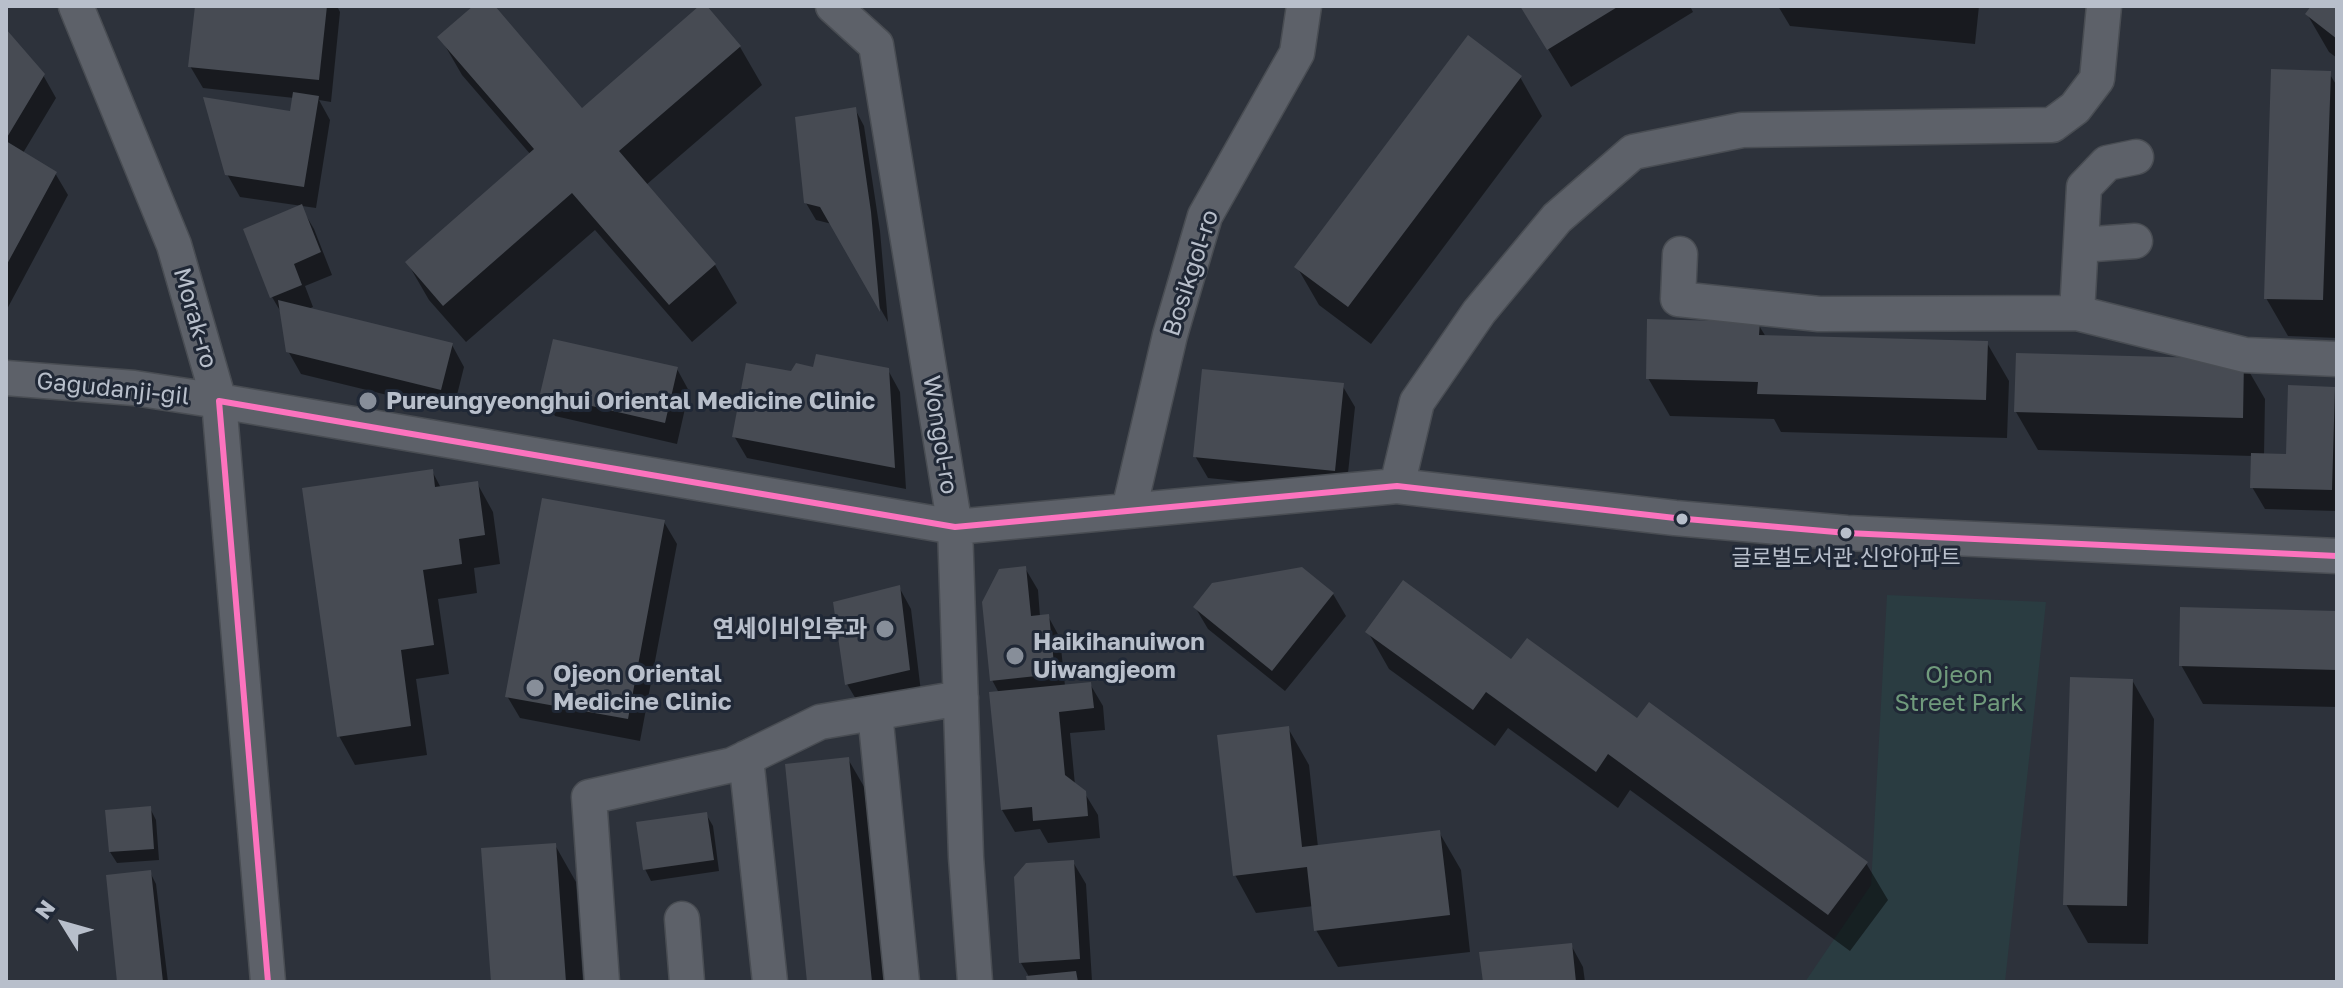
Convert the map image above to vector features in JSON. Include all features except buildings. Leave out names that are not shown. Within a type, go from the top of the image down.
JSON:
[{"type":"street","name":"Morak-ro","points":[[76,6],[174,245],[219,401],[268,982]]},
{"type":"street","name":"Wongol-ro","points":[[833,6],[876,45],[955,527],[966,857],[975,982]]},
{"type":"street","name":"Bosikgol-ro","points":[[1129,510],[1170,335],[1205,216],[1297,53],[1304,6]]},
{"type":"street","points":[[1397,486],[1417,402],[1479,312],[1557,218],[1633,152],[1742,130],[2052,125],[2075,108],[2097,79],[2104,6]]},
{"type":"street","points":[[2077,313],[2084,187],[2107,163],[2136,157]]},
{"type":"street","points":[[2081,245],[2135,241]]},
{"type":"street","points":[[1680,254],[1678,299],[1819,314],[2077,313],[2245,355],[2337,359]]},
{"type":"street","name":"Gagudanji-gil","points":[[6,378],[134,388],[219,401],[955,527],[1397,486],[1675,518],[1847,533],[2337,556]]},
{"type":"street","points":[[602,982],[589,797],[732,765],[820,722],[961,698]]},
{"type":"street","points":[[875,713],[902,982]]},
{"type":"street","points":[[746,758],[770,982]]},
{"type":"street","points":[[682,919],[687,982]]},
{"type":"green space","name":"Ojeon Street Park","points":[[1887,595],[2046,602],[2005,982],[1805,982],[1871,885]]},
{"type":"transit line","points":[[268,982],[219,401],[955,527],[1397,486],[1675,518],[1847,533],[2337,556]]},
{"type":"place","name":"Pureungyeonghui Oriental Medicine Clinic","points":[[368,401]]},
{"type":"place","name":"글로벌도서관.신안아파트","points":[[1846,533]]},
{"type":"place","name":"연세이비인후과","points":[[885,629]]},
{"type":"place","name":"Haikihanuiwon Uiwangjeom","points":[[1015,656]]},
{"type":"place","name":"Ojeon Oriental Medicine Clinic","points":[[535,688]]}]
